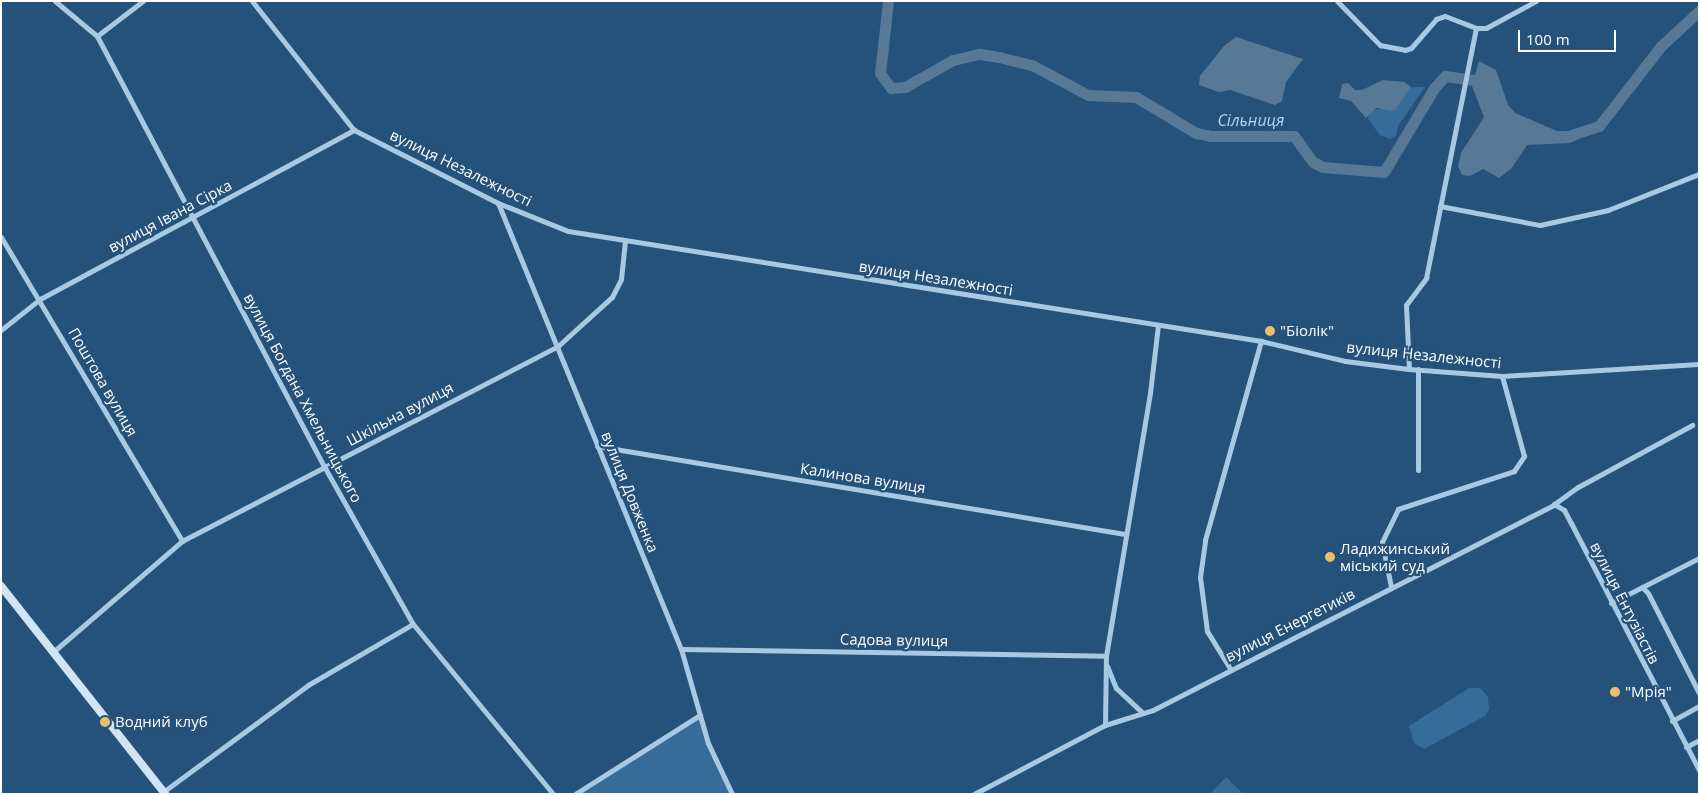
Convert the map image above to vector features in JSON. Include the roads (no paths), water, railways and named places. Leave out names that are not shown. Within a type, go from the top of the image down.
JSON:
[{"type":"street","name":"вулиця Богдана Хмельницького","points":[[55,1],[97,36],[325,468],[413,624],[553,794]]},
{"type":"street","points":[[97,36],[143,1]]},
{"type":"street","name":"вулиця Незалежності","points":[[252,1],[354,130],[498,203],[568,231],[625,242],[1158,325],[1261,342],[1345,361],[1409,369],[1502,376],[1699,364]]},
{"type":"street","points":[[1337,1],[1380,45],[1391,50],[1411,48],[1436,19],[1444,16],[1476,28],[1486,28],[1536,1]]},
{"type":"street","points":[[1409,369],[1406,305],[1426,278],[1466,87],[1476,28]]},
{"type":"street","name":"вулиця Івана Сірка","points":[[1,330],[40,299],[194,218],[354,130]]},
{"type":"street","points":[[1440,206],[1540,225],[1608,210],[1699,174]]},
{"type":"street","name":"вулиця Довженка","points":[[498,203],[681,649],[708,743],[732,794]]},
{"type":"street","name":"Поштова вулиця","points":[[1,237],[40,299],[182,541]]},
{"type":"street","name":"Шкільна вулиця","points":[[53,652],[182,541],[558,346],[612,296],[621,278],[625,242]]},
{"type":"street","points":[[1105,725],[1106,656],[1150,393],[1158,325]]},
{"type":"street","points":[[1231,670],[1207,630],[1200,577],[1205,540],[1261,342]]},
{"type":"street","points":[[1418,369],[1418,470]]},
{"type":"street","points":[[1391,588],[1382,542],[1398,509],[1514,471],[1524,456],[1502,376]]},
{"type":"street","name":"вулиця Енергетиків","points":[[974,794],[1105,725],[1142,712],[1231,670],[1391,588],[1554,504],[1578,487],[1692,425]]},
{"type":"street","name":"Калинова вулиця","points":[[597,446],[1125,534]]},
{"type":"street","name":"вулиця Ентузіастів","points":[[1554,504],[1564,510],[1611,604],[1699,770]]},
{"type":"street","points":[[1611,604],[1699,558]]},
{"type":"street","points":[[1,586],[164,793],[308,685],[413,624]]},
{"type":"street","points":[[1642,587],[1648,593],[1699,693]]},
{"type":"street","name":"Садова вулиця","points":[[681,649],[1106,656]]},
{"type":"street","points":[[1106,664],[1116,688],[1142,712]]},
{"type":"street","points":[[1672,720],[1699,706]]},
{"type":"street","points":[[575,794],[700,715]]},
{"type":"street","points":[[1686,747],[1699,740]]},
{"type":"waterway","name":"Сільниця","points":[[888,1],[880,73],[891,88],[905,87],[953,60],[980,54],[999,57],[1032,65],[1088,95],[1136,97],[1196,133],[1211,136],[1294,136],[1313,162],[1323,167],[1384,172],[1434,88],[1445,76],[1480,81],[1486,86]]},
{"type":"waterway","name":"Сільниця","points":[[1565,137],[1599,126],[1661,46],[1699,11]]},
{"type":"place","name":"\"Біолік\"","points":[[1270,331]]},
{"type":"place","name":"Ладижинський міський суд","points":[[1330,557]]},
{"type":"place","name":"\"Мрія\"","points":[[1615,692]]},
{"type":"place","name":"Водний клуб","points":[[105,722]]}]
